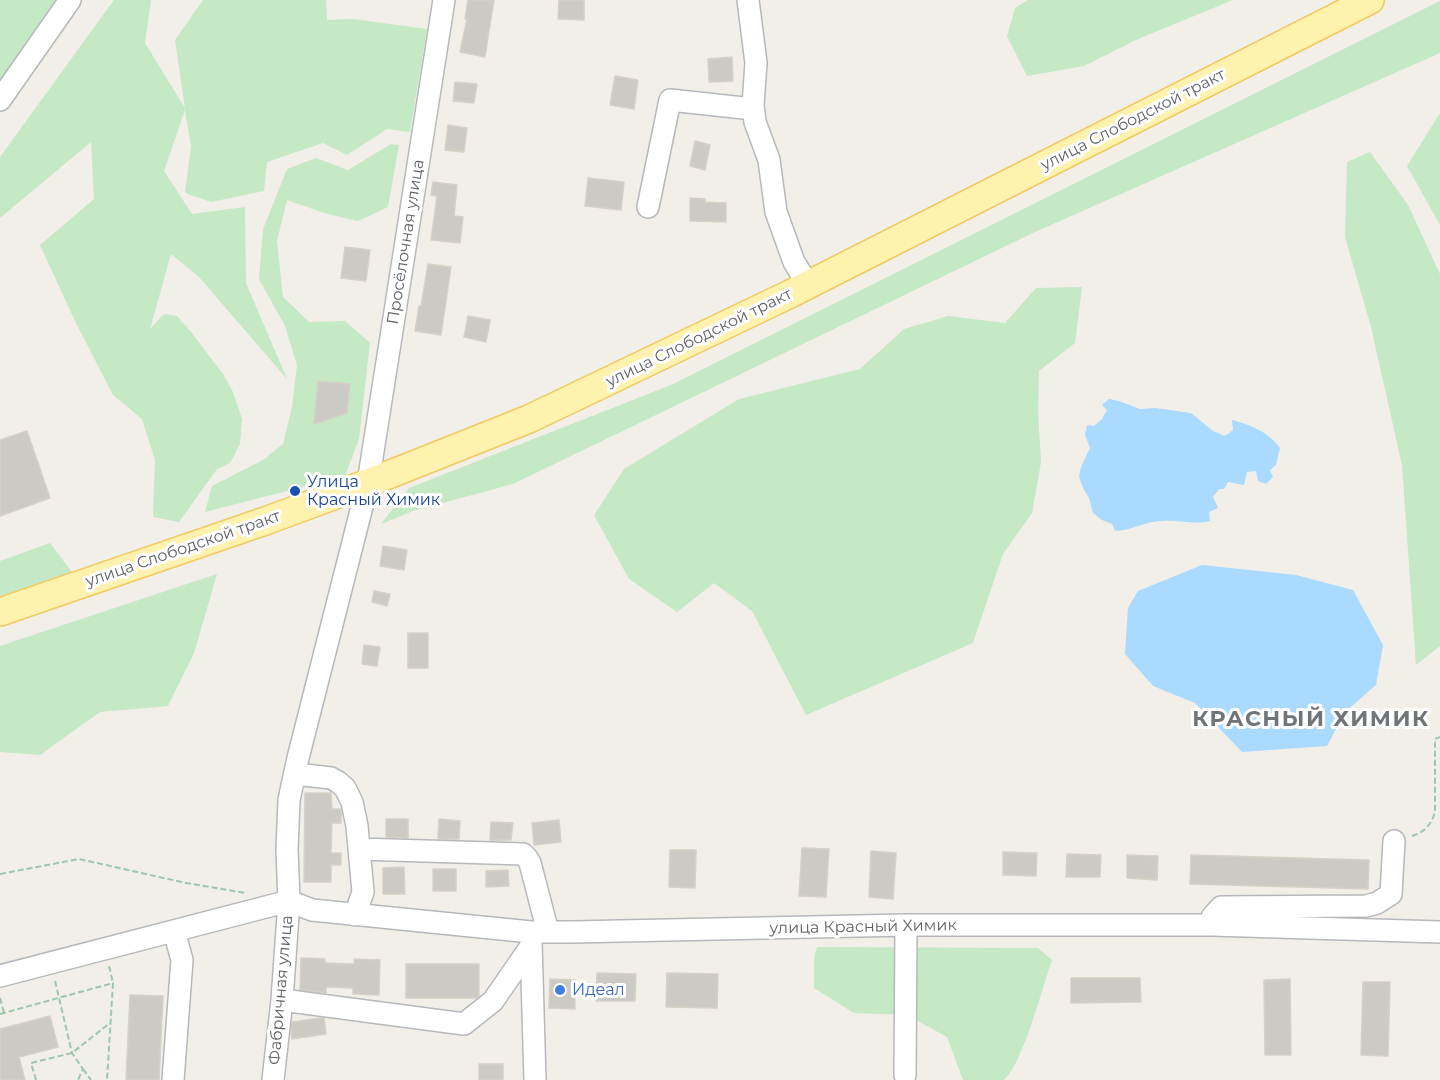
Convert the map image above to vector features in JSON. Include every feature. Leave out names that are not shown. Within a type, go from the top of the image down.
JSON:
[{"type":"main road","name":"улица Слободской тракт","points":[[0,612],[268,520],[529,419],[808,285],[1370,0]]},
{"type":"street","points":[[0,100],[70,0]]},
{"type":"street","name":"Просёлочная улица","points":[[295,774],[368,483],[444,0]]},
{"type":"street","points":[[748,0],[756,63],[753,109],[755,122],[769,160],[776,213],[794,262],[808,285]]},
{"type":"street","points":[[648,207],[670,100],[753,109]]},
{"type":"street","points":[[295,774],[331,778],[345,788],[352,802],[357,826],[363,892],[355,915]]},
{"type":"street","name":"Фабричная улица","points":[[273,1080],[282,1000],[289,901],[287,849],[289,800],[295,774]]},
{"type":"street","points":[[1212,925],[1212,917],[1221,907],[1366,906],[1377,903],[1391,894],[1394,841]]},
{"type":"street","points":[[359,849],[525,855],[530,863],[537,937],[534,1080]]},
{"type":"street","points":[[0,976],[289,901]]},
{"type":"street","name":"улица Красный Химик","points":[[289,901],[312,910],[537,937],[906,925],[1212,925],[1440,932]]},
{"type":"street","points":[[905,1075],[906,925]]},
{"type":"street","points":[[173,1080],[182,960],[174,931]]},
{"type":"street","points":[[282,1000],[464,1024],[492,1001],[537,937]]},
{"type":"path","points":[[1394,841],[1420,834],[1434,820],[1436,811],[1435,739],[1440,737]]},
{"type":"path","points":[[0,874],[79,859],[186,883],[255,895]]},
{"type":"path","points":[[107,1080],[113,983],[108,958]]},
{"type":"path","points":[[52,973],[72,1053],[91,1080]]},
{"type":"path","points":[[0,998],[2,1013],[113,983]]},
{"type":"path","points":[[36,1080],[31,1063],[72,1053],[110,1023]]},
{"type":"path","points":[[78,1080],[83,1069]]},
{"type":"green space","points":[[0,0],[57,0],[0,80]]},
{"type":"green space","points":[[114,0],[151,0],[145,43],[185,108],[175,40],[203,0],[326,0],[327,20],[353,19],[427,29],[410,132],[387,129],[347,155],[323,143],[267,162],[264,191],[211,202],[185,193],[191,146],[185,110],[164,171],[192,214],[245,207],[246,283],[287,379],[199,277],[171,254],[150,329],[164,314],[177,316],[223,374],[233,392],[242,419],[240,444],[230,463],[217,469],[179,522],[153,517],[155,460],[142,419],[113,395],[40,245],[94,199],[91,142],[0,218],[0,157]]},
{"type":"green space","points":[[1028,0],[1233,0],[1138,39],[1084,66],[1027,76],[1007,36],[1015,8]]},
{"type":"green space","points":[[1440,1],[1440,53],[1035,232],[513,484],[413,511],[381,524],[409,488],[671,385]]},
{"type":"green space","points":[[1440,113],[1440,225],[1407,166]]},
{"type":"green space","points":[[391,144],[399,145],[388,207],[358,221],[324,213],[287,200],[277,241],[283,297],[309,322],[345,321],[370,343],[359,439],[345,476],[205,512],[212,486],[263,460],[283,444],[292,407],[297,365],[285,326],[259,279],[263,229],[287,169],[316,158],[348,170]]},
{"type":"green space","points":[[1370,152],[1408,205],[1440,274],[1440,646],[1416,665],[1402,465],[1371,327],[1345,237],[1347,162]]},
{"type":"green space","points":[[1082,287],[1075,343],[1039,371],[1038,412],[1041,462],[1032,513],[1003,554],[973,643],[806,715],[752,611],[714,583],[677,612],[629,579],[594,515],[624,469],[739,399],[860,369],[904,329],[948,316],[1005,323],[1036,288]]},
{"type":"green space","points":[[50,543],[74,575],[0,600],[0,561]]},
{"type":"green space","points":[[217,574],[194,653],[168,706],[100,712],[40,755],[0,752],[0,646]]},
{"type":"green space","points":[[817,947],[1038,948],[1052,960],[1025,1042],[1011,1072],[1004,1080],[963,1080],[947,1037],[907,1015],[854,1013],[814,988],[814,957]]},
{"type":"water","points":[[1109,399],[1140,409],[1155,408],[1191,413],[1213,431],[1225,436],[1233,430],[1232,420],[1253,427],[1265,433],[1280,448],[1276,465],[1270,470],[1273,477],[1266,484],[1258,481],[1256,471],[1247,472],[1244,485],[1228,482],[1224,489],[1219,489],[1213,497],[1218,508],[1209,512],[1210,521],[1198,523],[1156,521],[1115,531],[1112,524],[1093,513],[1079,477],[1090,448],[1085,435],[1087,425],[1094,426],[1102,419],[1107,410],[1102,405]]},
{"type":"water","points":[[1202,565],[1296,575],[1353,590],[1383,645],[1376,685],[1345,712],[1327,746],[1242,752],[1195,703],[1153,686],[1125,654],[1128,608],[1138,591]]},
{"type":"building","points":[[468,0],[494,0],[485,57],[460,52],[467,19],[465,19]]},
{"type":"building","points":[[559,0],[584,0],[584,20],[558,19]]},
{"type":"building","points":[[732,57],[733,81],[709,82],[708,59]]},
{"type":"building","points":[[615,76],[638,80],[634,109],[610,105]]},
{"type":"building","points":[[455,82],[477,84],[474,103],[453,101]]},
{"type":"building","points":[[448,125],[467,128],[464,152],[445,150]]},
{"type":"building","points":[[695,141],[710,145],[705,170],[690,166]]},
{"type":"building","points":[[588,178],[624,182],[621,210],[585,206]]},
{"type":"building","points":[[433,182],[457,185],[454,216],[463,217],[460,243],[431,240],[437,196],[431,195]]},
{"type":"building","points":[[690,198],[705,199],[705,202],[726,203],[726,222],[690,221]]},
{"type":"building","points":[[345,247],[370,250],[366,281],[341,278]]},
{"type":"building","points":[[428,264],[451,267],[441,335],[415,331]]},
{"type":"building","points":[[468,316],[490,320],[486,342],[464,337]]},
{"type":"building","points":[[318,381],[350,384],[347,413],[314,424]]},
{"type":"building","points":[[27,431],[50,498],[0,516],[0,440]]},
{"type":"building","points":[[383,546],[407,550],[404,570],[380,566]]},
{"type":"building","points":[[374,591],[390,594],[387,606],[372,602]]},
{"type":"building","points":[[408,633],[428,633],[428,668],[408,668]]},
{"type":"building","points":[[364,645],[380,647],[377,666],[362,664]]},
{"type":"building","points":[[305,793],[331,793],[332,809],[341,809],[341,823],[332,823],[331,853],[341,853],[341,865],[331,865],[331,882],[304,882]]},
{"type":"building","points":[[386,819],[408,819],[408,838],[386,837]]},
{"type":"building","points":[[439,819],[460,821],[459,839],[438,839]]},
{"type":"building","points":[[559,820],[561,842],[534,845],[532,823]]},
{"type":"building","points":[[491,822],[513,823],[511,840],[490,840]]},
{"type":"building","points":[[802,848],[829,849],[826,897],[799,896]]},
{"type":"building","points":[[670,850],[696,850],[695,888],[669,887]]},
{"type":"building","points":[[871,851],[896,853],[893,899],[869,897]]},
{"type":"building","points":[[1003,852],[1037,853],[1036,876],[1003,875]]},
{"type":"building","points":[[1067,854],[1101,855],[1100,877],[1066,877]]},
{"type":"building","points":[[1127,855],[1158,856],[1157,880],[1127,878]]},
{"type":"building","points":[[1191,855],[1369,860],[1368,889],[1190,884]]},
{"type":"building","points":[[404,867],[405,894],[383,894],[383,868]]},
{"type":"building","points":[[433,869],[456,869],[456,891],[433,891]]},
{"type":"building","points":[[508,870],[509,886],[486,887],[486,871]]},
{"type":"building","points":[[301,958],[325,959],[325,963],[354,964],[354,959],[380,960],[379,995],[353,994],[353,988],[326,987],[326,993],[300,990]]},
{"type":"building","points":[[406,964],[479,964],[479,996],[476,998],[406,998]]},
{"type":"building","points":[[597,973],[636,974],[635,1001],[596,1001]]},
{"type":"building","points":[[667,973],[718,974],[717,1008],[666,1007]]},
{"type":"building","points":[[1071,978],[1140,978],[1141,1002],[1071,1003]]},
{"type":"building","points":[[550,979],[575,980],[575,1009],[549,1008]]},
{"type":"building","points":[[1290,979],[1291,1055],[1265,1055],[1264,980]]},
{"type":"building","points":[[1363,982],[1390,982],[1388,1056],[1361,1055]]},
{"type":"building","points":[[130,995],[163,996],[159,1080],[126,1080]]},
{"type":"building","points":[[50,1016],[58,1047],[19,1057],[25,1080],[0,1080],[0,1029]]},
{"type":"building","points":[[324,1018],[326,1034],[292,1039],[292,1022]]},
{"type":"building","points":[[479,1064],[503,1064],[503,1080],[479,1080]]},
{"type":"place","name":"Улица Красный Химик","points":[[295,491]]},
{"type":"place","name":"Идеал","points":[[560,990]]},
{"type":"district","name":"КРАСНЫЙ ХИМИК","points":[[1311,720]]}]
